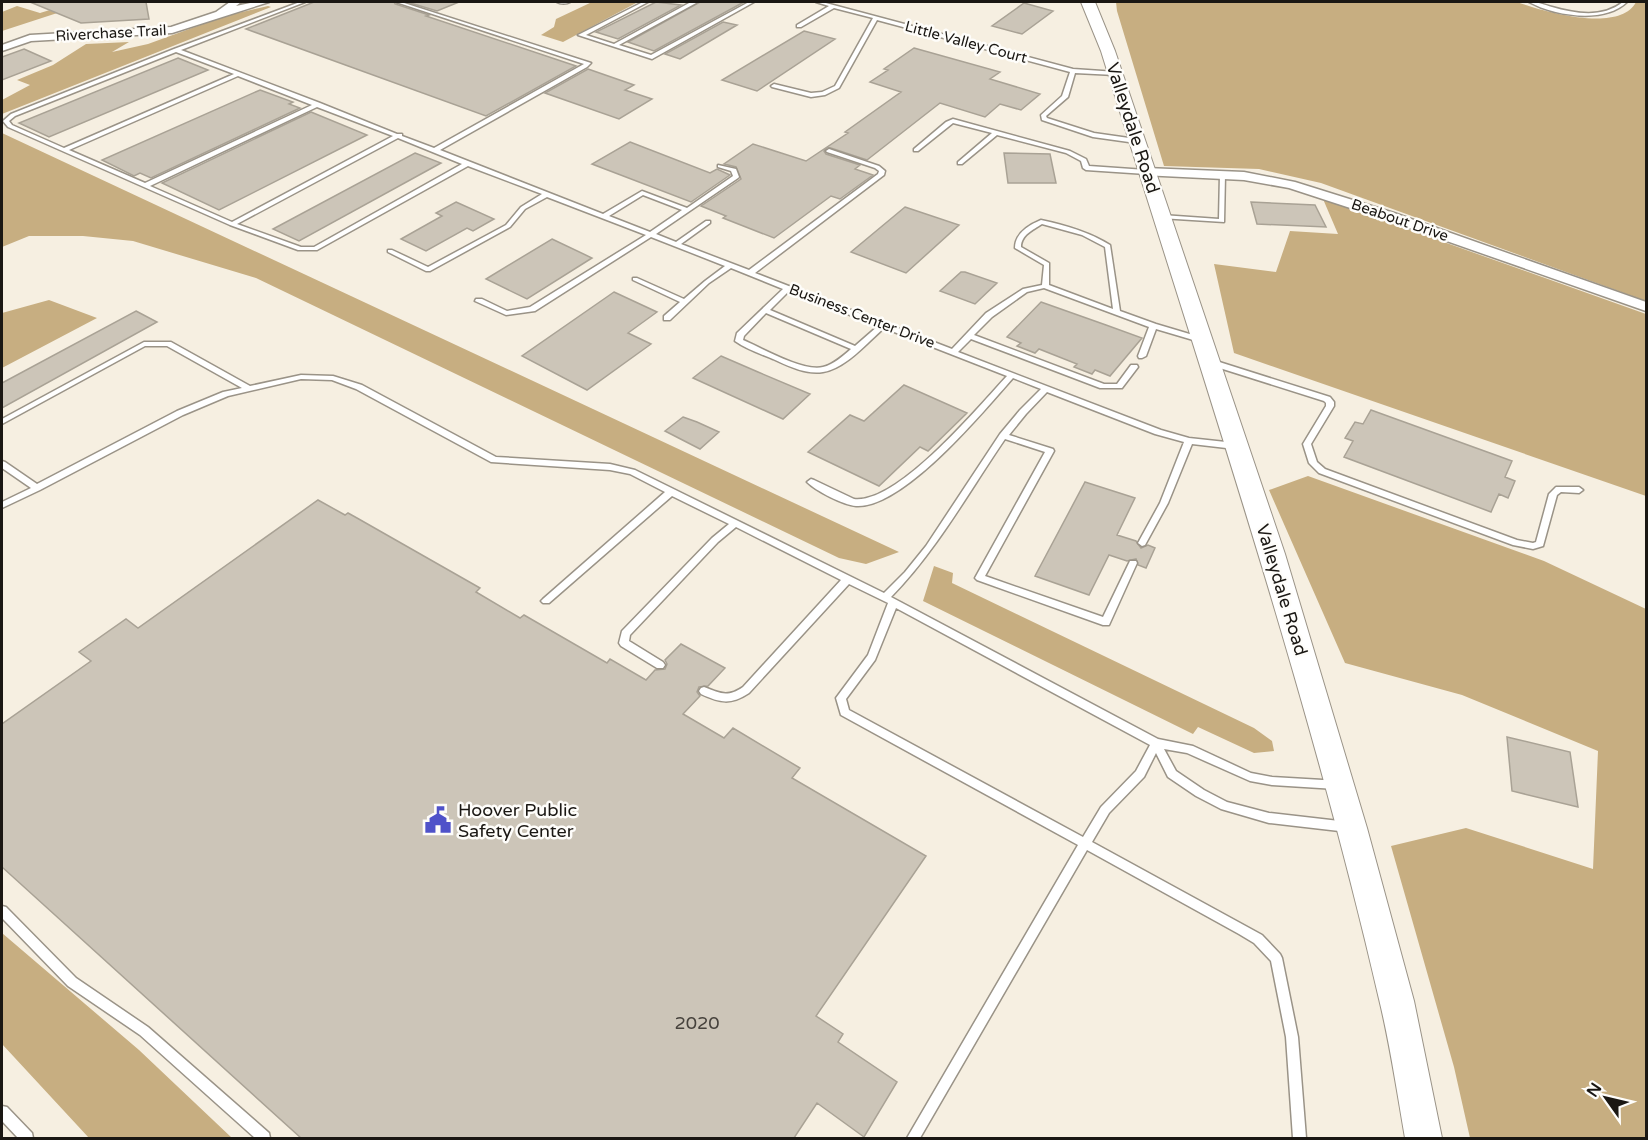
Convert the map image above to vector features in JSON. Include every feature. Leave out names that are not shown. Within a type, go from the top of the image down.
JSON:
[{"type":"main road","name":"Valleydale Road","points":[[1088,2],[1108,51],[1272,554],[1352,828],[1397,1001],[1424,1138]]},
{"type":"main road","name":"Valleydale Road","points":[[1098,2],[1106,28],[1108,51]]},
{"type":"street","name":"Riverchase Trail","points":[[220,14],[236,2]]},
{"type":"street","name":"Riverchase Trail","points":[[2,48],[30,38],[172,30],[264,2]]},
{"type":"street","name":"Beabout Drive","points":[[1146,172],[1260,178],[1331,197],[1647,307]]},
{"type":"lane","points":[[303,2],[13,115],[6,121],[10,126],[144,186],[232,224],[300,249],[315,249],[468,163]]},
{"type":"lane","points":[[398,2],[588,63],[435,150]]},
{"type":"lane","points":[[559,2],[568,2]]},
{"type":"lane","points":[[646,2],[581,35],[652,57],[752,2]]},
{"type":"lane","points":[[615,45],[694,2]]},
{"type":"lane","name":"Little Valley Court","points":[[818,2],[1074,71],[1115,73]]},
{"type":"lane","points":[[1531,2],[1558,10],[1587,14],[1618,8],[1625,2]]},
{"type":"lane","points":[[799,26],[833,6]]},
{"type":"lane","points":[[774,86],[811,95],[824,94],[837,87],[876,17]]},
{"type":"lane","name":"Business Center Drive","points":[[176,50],[400,135],[1158,432],[1189,441],[1235,446]]},
{"type":"lane","points":[[1074,71],[1065,97],[1043,116],[1044,119],[1093,135],[1136,141]]},
{"type":"lane","points":[[64,150],[238,74]]},
{"type":"lane","points":[[144,186],[318,104]]},
{"type":"lane","points":[[916,150],[953,121],[1077,156],[1084,160],[1086,168],[1146,172]]},
{"type":"lane","points":[[960,163],[996,133]]},
{"type":"lane","points":[[232,224],[400,135]]},
{"type":"lane","points":[[750,273],[881,175],[882,171],[878,166],[829,151]]},
{"type":"lane","points":[[479,301],[506,313],[532,309],[652,234],[736,177],[734,171],[720,166]]},
{"type":"lane","points":[[1162,217],[1222,221],[1222,175]]},
{"type":"lane","points":[[390,251],[428,270],[508,226],[523,207],[547,194]]},
{"type":"lane","points":[[604,216],[636,195],[642,194],[687,210]]},
{"type":"lane","points":[[677,244],[708,222]]},
{"type":"lane","points":[[1046,286],[1047,264],[1018,248],[1018,242],[1026,231],[1041,222],[1063,226],[1108,246],[1118,313]]},
{"type":"lane","points":[[668,318],[707,282],[731,265]]},
{"type":"lane","points":[[636,279],[685,302]]},
{"type":"lane","points":[[954,352],[989,315],[1025,290],[1046,286],[1153,326],[1204,350],[1327,399],[1330,402],[1329,406],[1307,444],[1313,463],[1322,471],[1516,543],[1533,546],[1540,544],[1553,494],[1559,489],[1579,490]]},
{"type":"lane","points":[[788,288],[740,335],[739,341],[806,368],[822,370],[835,364],[883,325]]},
{"type":"lane","points":[[764,310],[854,348]]},
{"type":"lane","points":[[1142,356],[1153,326]]},
{"type":"lane","points":[[970,336],[1103,386],[1119,386],[1134,367]]},
{"type":"lane","points":[[2,422],[144,344],[168,344],[249,389]]},
{"type":"lane","points":[[811,483],[855,503],[876,500],[897,488],[926,464],[1012,375]]},
{"type":"lane","points":[[2,505],[180,413],[226,394],[301,377],[333,378],[359,387],[494,460],[610,466],[632,472],[889,600],[1156,742],[1189,749],[1250,777],[1280,782],[1338,784]]},
{"type":"lane","points":[[1046,388],[1014,420],[922,559],[889,600],[872,657],[841,698],[845,712],[1258,939],[1276,958],[1292,1037],[1300,1138]]},
{"type":"lane","points":[[1003,436],[1050,451],[980,578],[1107,622],[1133,563]]},
{"type":"lane","points":[[1143,543],[1164,503],[1189,441]]},
{"type":"lane","points":[[2,464],[37,488]]},
{"type":"lane","points":[[546,601],[671,492]]},
{"type":"lane","points":[[660,665],[624,643],[625,634],[715,540],[734,524]]},
{"type":"lane","points":[[704,691],[722,699],[735,698],[746,690],[848,579]]},
{"type":"lane","points":[[1156,742],[1172,774],[1225,806],[1269,818],[1352,828]]},
{"type":"lane","points":[[913,1138],[1104,810],[1140,774],[1156,742]]},
{"type":"lane","points":[[2,911],[72,982],[144,1031],[264,1138]]},
{"type":"lane","points":[[2,1112],[27,1138]]},
{"type":"shaded area","points":[[76,2],[91,2],[2,31],[2,12],[17,6],[40,13]]},
{"type":"shaded area","points":[[592,2],[638,2],[563,42],[541,35],[554,27],[556,19]]},
{"type":"shaded area","points":[[1116,2],[1517,2],[1561,14],[1598,18],[1614,17],[1627,12],[1636,2],[1646,2],[1646,301],[1321,183],[1259,169],[1164,166]]},
{"type":"shaded area","points":[[271,7],[2,114],[2,100],[30,85],[17,80],[53,65],[86,44],[129,42],[112,52],[148,44],[225,16]]},
{"type":"shaded area","points":[[2,133],[899,552],[866,564],[839,558],[256,278],[133,241],[83,236],[29,236],[2,247]]},
{"type":"shaded area","points":[[1323,199],[1646,314],[1646,496],[1234,353],[1214,264],[1276,272],[1290,231],[1338,234]]},
{"type":"shaded area","points":[[49,300],[97,318],[2,368],[2,313]]},
{"type":"shaded area","points":[[1308,476],[1544,561],[1646,609],[1646,1138],[1470,1138],[1454,1067],[1391,846],[1466,828],[1593,869],[1598,751],[1462,695],[1345,663],[1269,490]]},
{"type":"shaded area","points":[[934,566],[953,573],[952,583],[1254,728],[1272,741],[1274,751],[1254,753],[1198,727],[1193,734],[923,601]]},
{"type":"shaded area","points":[[2,933],[139,1050],[232,1138],[89,1138],[2,1044]]},
{"type":"building","points":[[30,2],[146,2],[149,19],[81,23]]},
{"type":"building","points":[[314,2],[394,2],[429,15],[426,16],[576,66],[486,116],[246,29]]},
{"type":"building","points":[[407,2],[459,2],[437,11]]},
{"type":"building","points":[[656,2],[681,5],[618,39],[596,32]]},
{"type":"building","points":[[700,2],[744,2],[654,51],[628,42]]},
{"type":"building","points":[[1024,3],[1053,11],[1022,34],[992,26]]},
{"type":"building","points":[[723,22],[737,25],[680,59],[665,54]]},
{"type":"building","points":[[804,31],[835,39],[757,91],[722,80]]},
{"type":"building","points":[[914,48],[1000,72],[990,79],[1040,94],[1021,110],[1000,104],[985,117],[940,103],[867,160],[828,147],[824,151],[826,154],[860,165],[855,169],[873,175],[840,199],[831,196],[774,238],[723,218],[726,216],[701,206],[741,179],[736,167],[724,164],[753,144],[806,161],[848,133],[845,132],[901,92],[870,82]]},
{"type":"building","points":[[24,49],[51,61],[2,80],[2,57]]},
{"type":"building","points":[[178,58],[208,70],[49,137],[19,123]]},
{"type":"building","points":[[588,69],[634,85],[625,90],[652,99],[619,119],[545,93]]},
{"type":"building","points":[[260,90],[293,102],[289,104],[300,108],[151,178],[140,173],[134,176],[102,160]]},
{"type":"building","points":[[311,112],[367,135],[219,210],[162,183]]},
{"type":"building","points":[[630,142],[710,173],[717,169],[730,175],[691,202],[592,164]]},
{"type":"building","points":[[415,153],[441,163],[299,241],[273,229]]},
{"type":"building","points":[[1004,153],[1050,154],[1056,183],[1008,183]]},
{"type":"building","points":[[456,202],[494,219],[473,231],[467,228],[426,251],[401,239],[442,216],[436,213]]},
{"type":"building","points":[[1251,202],[1315,205],[1326,227],[1257,224]]},
{"type":"building","points":[[905,207],[959,225],[906,273],[851,252]]},
{"type":"building","points":[[552,239],[592,258],[527,299],[486,279]]},
{"type":"building","points":[[961,272],[997,283],[975,304],[940,291]]},
{"type":"building","points":[[614,292],[657,312],[628,333],[651,344],[587,390],[522,356]]},
{"type":"building","points":[[1041,302],[1142,338],[1110,376],[1095,370],[1092,374],[1074,367],[1077,364],[1039,349],[1035,353],[1017,346],[1021,343],[1007,337]]},
{"type":"building","points":[[136,311],[157,322],[2,408],[2,383]]},
{"type":"building","points":[[721,356],[810,394],[783,419],[693,378]]},
{"type":"building","points":[[904,385],[967,413],[928,451],[920,447],[879,486],[808,452],[850,415],[864,421]]},
{"type":"building","points":[[1371,410],[1512,461],[1505,477],[1515,481],[1508,498],[1499,494],[1491,512],[1344,457],[1353,441],[1345,438],[1355,422],[1363,424]]},
{"type":"building","points":[[683,417],[719,432],[700,449],[665,431]]},
{"type":"building","points":[[1085,482],[1135,498],[1117,535],[1136,541],[1141,548],[1148,545],[1155,548],[1146,568],[1138,565],[1136,559],[1127,561],[1109,555],[1089,595],[1035,576]]},
{"type":"building","name":"Hoover Public Safety Center","points":[[318,500],[345,515],[348,513],[480,588],[476,592],[520,618],[524,615],[607,663],[610,659],[646,680],[655,670],[665,669],[667,664],[665,660],[681,644],[725,668],[708,686],[699,687],[697,692],[700,696],[683,714],[724,738],[733,728],[800,768],[792,778],[926,856],[816,1016],[843,1034],[838,1042],[897,1082],[864,1137],[817,1103],[794,1138],[301,1138],[2,867],[2,724],[91,661],[79,652],[126,619],[138,628]]},
{"type":"building","points":[[1507,737],[1570,752],[1578,807],[1512,791]]},
{"type":"place","name":"Hoover Public Safety Center","points":[[438,820]]}]
